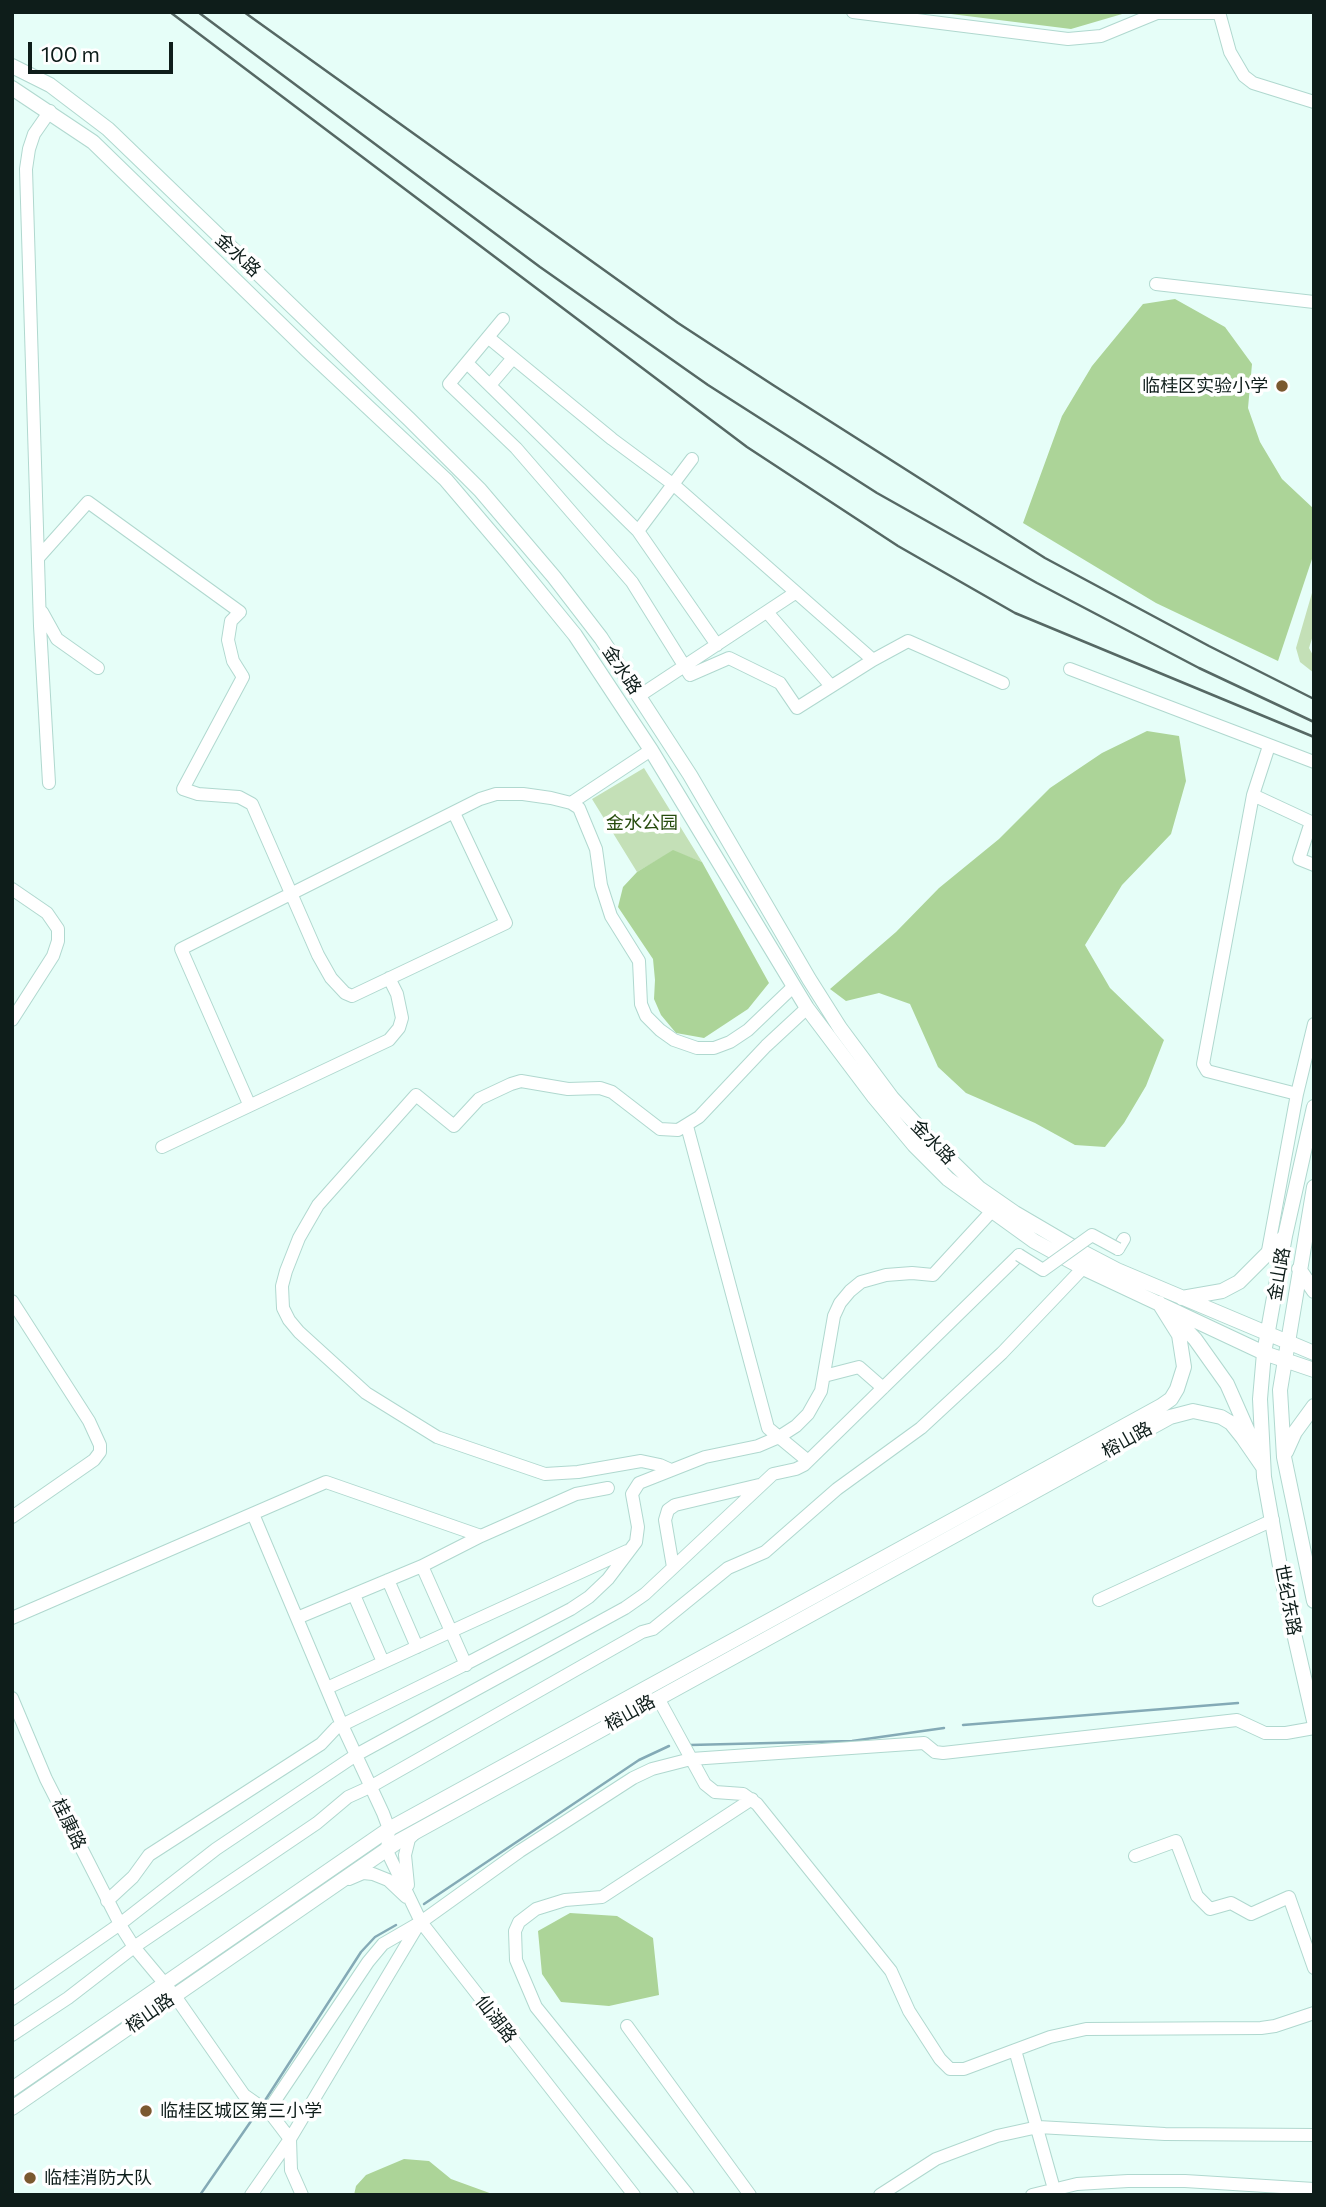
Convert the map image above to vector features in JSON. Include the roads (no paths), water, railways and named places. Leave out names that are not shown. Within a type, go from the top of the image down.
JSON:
[{"type":"main road","name":"金水路","points":[[12,66],[50,85],[108,129],[480,490],[554,577],[601,638],[690,775],[840,1028],[892,1098],[934,1144],[988,1194],[1015,1213],[1095,1259],[1314,1353]]},
{"type":"main road","name":"金水路","points":[[12,88],[93,142],[308,351],[446,480],[575,635],[651,750],[807,1008],[846,1061],[914,1144],[948,1179],[1034,1241],[1083,1268],[1264,1353],[1314,1370]]},
{"type":"main road","name":"金山路","points":[[1263,1467],[1260,1399],[1264,1353],[1285,1236],[1314,1107]]},
{"type":"main road","name":"金山路","points":[[1284,1457],[1280,1390],[1283,1359],[1289,1343],[1314,1187]]},
{"type":"main road","points":[[1181,1298],[1222,1291],[1239,1282],[1285,1236]]},
{"type":"main road","points":[[1299,1269],[1314,1291]]},
{"type":"main road","points":[[1158,1302],[1185,1327],[1227,1384],[1263,1467]]},
{"type":"main road","name":"榕山路","points":[[12,2089],[389,1829],[1161,1406],[1171,1399],[1177,1389],[1184,1367],[1180,1335],[1158,1302]]},
{"type":"main road","points":[[1284,1457],[1295,1432],[1314,1406]]},
{"type":"main road","name":"榕山路","points":[[12,2108],[417,1831],[1181,1412],[1201,1411],[1231,1423],[1263,1467]]},
{"type":"main road","name":"世纪东路","points":[[1284,1457],[1314,1601]]},
{"type":"main road","name":"世纪东路","points":[[1263,1467],[1285,1594],[1314,1721]]},
{"type":"street","points":[[853,12],[1068,39],[1101,36],[1157,13],[1219,13],[1230,52],[1244,76],[1253,83],[1314,102]]},
{"type":"street","points":[[48,783],[39,606],[26,169],[34,134],[50,111]]},
{"type":"street","points":[[1156,284],[1314,302]]},
{"type":"street","points":[[503,319],[449,384],[516,448],[632,582],[690,675],[729,658],[780,683],[797,708],[908,641],[1003,683]]},
{"type":"street","points":[[489,338],[612,439],[674,485],[873,660]]},
{"type":"street","points":[[490,385],[513,358]]},
{"type":"street","points":[[467,363],[638,531],[717,645]]},
{"type":"street","points":[[638,531],[692,459]]},
{"type":"street","points":[[38,558],[88,502],[240,612],[231,621],[228,640],[233,661],[243,677],[183,789],[239,797],[252,804],[318,954],[338,988],[352,996],[506,923],[454,813]]},
{"type":"street","points":[[639,696],[795,593]]},
{"type":"street","points":[[39,606],[57,639],[98,668]]},
{"type":"street","points":[[766,612],[831,686]]},
{"type":"street","points":[[1070,669],[1314,762]]},
{"type":"street","points":[[1269,746],[1253,795],[1203,1065],[1207,1071],[1297,1094]]},
{"type":"street","points":[[571,803],[651,750]]},
{"type":"street","points":[[249,1104],[181,949],[480,799],[496,794],[523,794],[571,803],[579,808],[592,835],[601,885],[611,916],[639,961],[641,1004],[646,1016],[674,1040],[697,1048],[714,1048],[730,1042],[748,1030],[793,986]]},
{"type":"street","points":[[1253,795],[1311,822],[1299,859],[1314,865]]},
{"type":"street","points":[[12,889],[47,913],[58,929],[58,941],[53,956],[12,1020]]},
{"type":"street","points":[[162,1147],[394,1035],[402,1018],[401,1007],[389,978]]},
{"type":"street","points":[[671,1470],[641,1461],[578,1472],[545,1474],[437,1437],[366,1393],[299,1332],[289,1320],[284,1308],[282,1286],[295,1247],[318,1205],[416,1095],[454,1126],[479,1099],[521,1081],[568,1089],[600,1088],[612,1092],[660,1129],[669,1131],[687,1126],[699,1117],[766,1046],[807,1008]]},
{"type":"street","points":[[1267,1256],[1297,1094],[1314,1024]]},
{"type":"street","points":[[687,1126],[768,1428],[808,1461]]},
{"type":"street","points":[[107,1901],[133,1877],[149,1854],[321,1744],[336,1728],[466,1665],[589,1597],[608,1579],[638,1536],[633,1490],[639,1483],[705,1457],[758,1446],[779,1437],[808,1414],[821,1391],[834,1316],[840,1303],[850,1292],[861,1282],[886,1275],[933,1275],[991,1212]]},
{"type":"street","points":[[12,1999],[120,1924],[216,1849],[356,1755],[625,1608],[773,1474],[796,1469],[808,1461],[1018,1255],[1043,1270],[1092,1235],[1121,1244]]},
{"type":"street","points":[[12,2035],[134,1947],[317,1823],[348,1797],[642,1632],[653,1629],[728,1568],[765,1552],[837,1489],[921,1428],[1002,1353],[1083,1268]]},
{"type":"street","points":[[12,1301],[89,1421],[100,1445],[100,1452],[94,1460],[12,1517]]},
{"type":"street","points":[[824,1376],[859,1367],[883,1388]]},
{"type":"street","points":[[12,1618],[326,1482],[481,1536]]},
{"type":"street","points":[[673,1567],[665,1514],[671,1508],[761,1485]]},
{"type":"street","points":[[297,1618],[422,1566],[481,1536],[576,1494],[608,1488]]},
{"type":"street","points":[[253,1514],[389,1829]]},
{"type":"street","points":[[1099,1600],[1273,1520]]},
{"type":"street","points":[[327,1688],[630,1550]]},
{"type":"street","points":[[422,1566],[466,1665]]},
{"type":"street","points":[[388,1580],[417,1647]]},
{"type":"street","points":[[354,1595],[383,1662]]},
{"type":"street","name":"桂康路","points":[[12,1698],[47,1779],[107,1901],[134,1947],[175,1997],[244,2095],[268,2111],[290,2139]]},
{"type":"street","points":[[658,1698],[699,1774],[712,1790],[743,1794],[752,1799],[891,1971],[909,2011],[944,2066],[956,2070],[964,2069],[1057,2034],[1086,2029],[1261,2028],[1314,2013]]},
{"type":"street","points":[[268,2111],[374,1954],[389,1940],[421,1922],[520,1851],[634,1778],[665,1765],[691,1759],[924,1744],[935,1752],[943,1753],[1237,1720],[1265,1733],[1286,1733],[1314,1728]]},
{"type":"street","points":[[688,2195],[536,2007],[516,1960],[515,1931],[519,1922],[544,1906],[565,1900],[602,1897],[752,1799]]},
{"type":"street","points":[[383,1813],[403,1821]]},
{"type":"street","points":[[372,1840],[381,1828],[383,1813]]},
{"type":"street","name":"仙湖路","points":[[389,1829],[387,1851],[421,1922],[634,2195]]},
{"type":"street","points":[[411,1903],[405,1875],[405,1855],[409,1839],[417,1831]]},
{"type":"street","points":[[1135,1856],[1175,1841],[1197,1896],[1210,1909],[1231,1903],[1251,1914],[1289,1897],[1314,1968]]},
{"type":"street","points":[[342,1881],[363,1873],[373,1874],[388,1880],[411,1903]]},
{"type":"street","points":[[251,2195],[290,2139],[421,1922]]},
{"type":"street","points":[[627,2026],[750,2195]]},
{"type":"street","points":[[1015,2050],[1054,2189]]},
{"type":"street","points":[[880,2195],[936,2158],[997,2136],[1038,2127],[1165,2134],[1314,2135]]},
{"type":"street","points":[[290,2139],[291,2170],[302,2195]]},
{"type":"street","points":[[1032,2195],[1077,2184],[1128,2182],[1185,2181],[1254,2190],[1314,2189]]},
{"type":"waterway","points":[[963,1725],[1238,1703]]},
{"type":"waterway","points":[[690,1745],[852,1741],[944,1728]]},
{"type":"waterway","points":[[424,1904],[639,1760],[669,1746]]},
{"type":"waterway","points":[[264,2102],[361,1952],[375,1937],[396,1925]]},
{"type":"waterway","points":[[200,2195],[258,2111]]},
{"type":"railway","points":[[170,12],[747,447],[898,546],[1015,613],[1314,737]]},
{"type":"railway","points":[[198,12],[540,267],[708,385],[877,493],[1037,583],[1199,668],[1314,722]]},
{"type":"railway","points":[[244,12],[678,323],[773,385],[1045,558],[1314,699]]},
{"type":"place","name":"临桂区实验小学","points":[[1282,386]]},
{"type":"place","name":"临桂区城区第三小学","points":[[146,2111]]},
{"type":"place","name":"临桂消防大队","points":[[30,2178]]},
{"type":"park label","name":"金水公园","points":[[642,823]]}]
